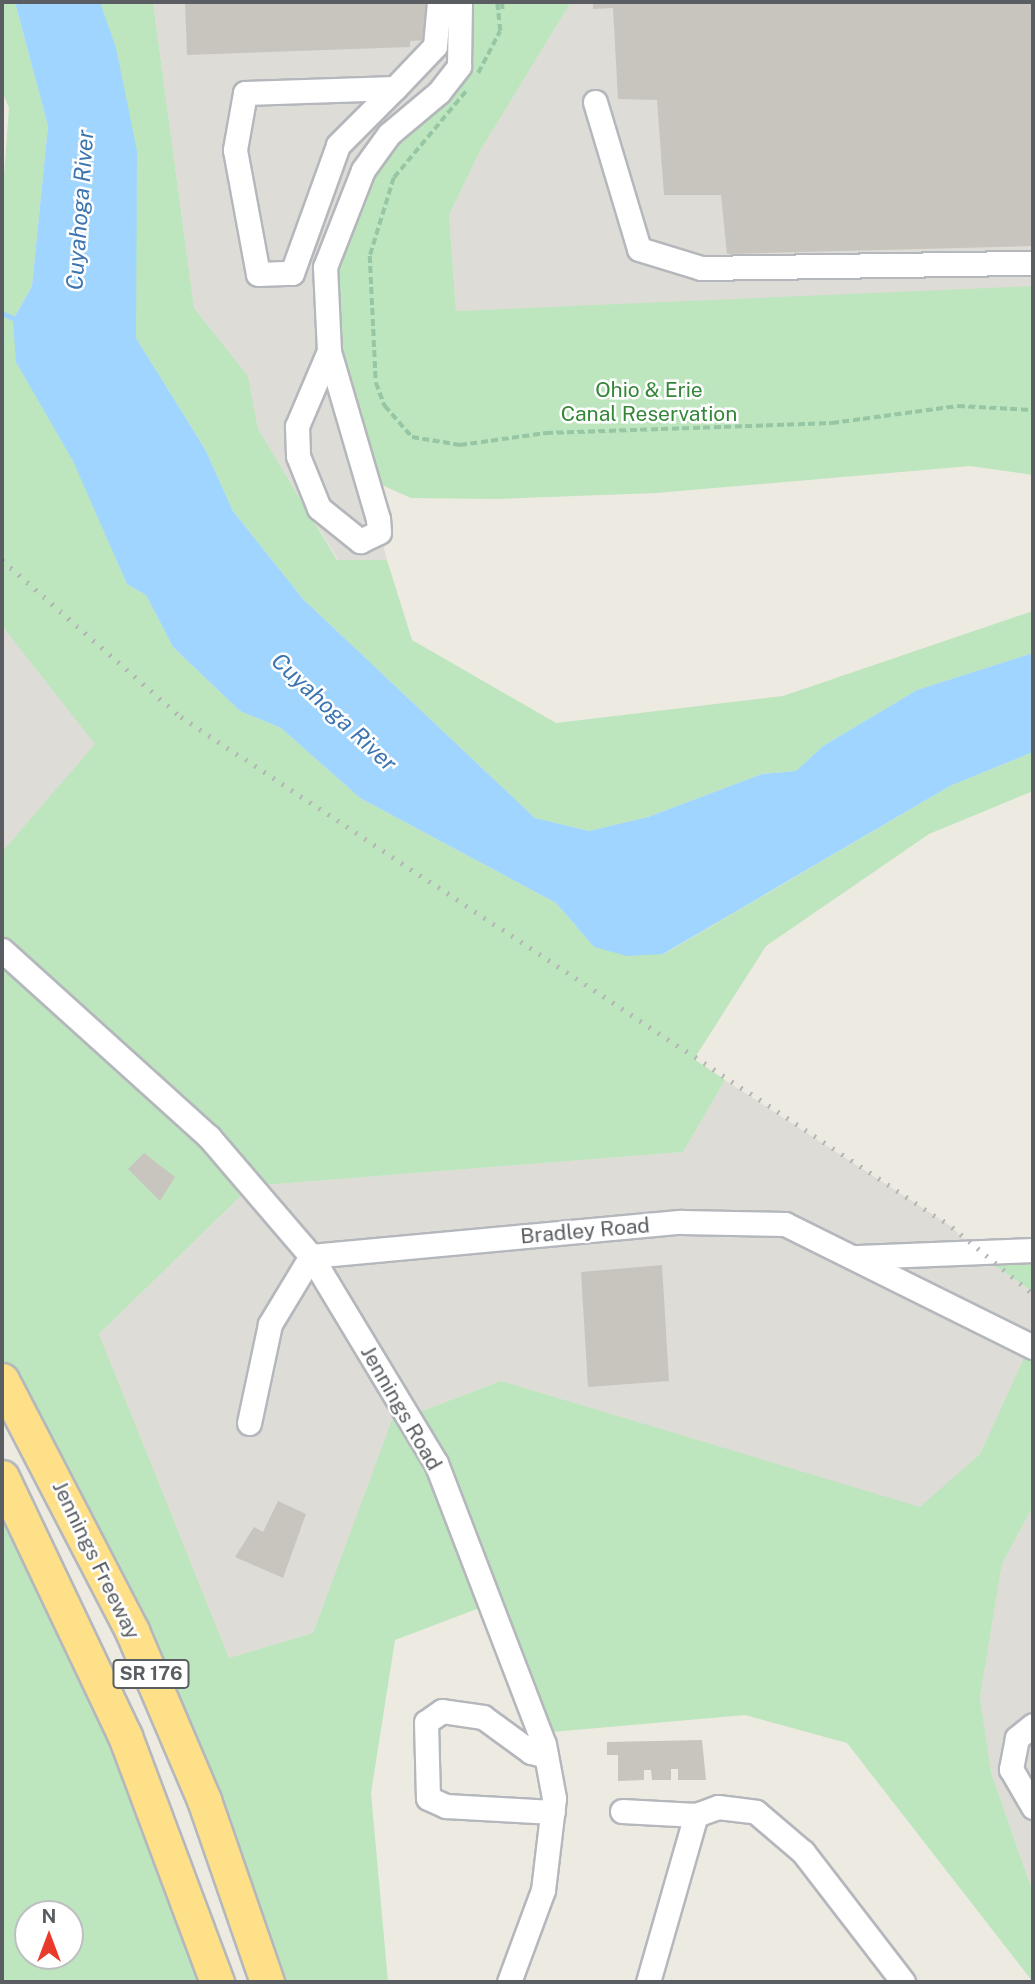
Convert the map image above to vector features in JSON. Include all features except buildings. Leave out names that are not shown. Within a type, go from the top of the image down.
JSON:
[{"type":"highway","name":"Jennings Freeway","points":[[2,1380],[132,1631],[204,1800],[267,1982]]},
{"type":"highway","name":"SR 176","points":[[2,1477],[125,1736],[217,1982]]},
{"type":"street","points":[[395,88],[245,93],[235,150],[258,274],[292,273],[338,145],[395,88],[435,46],[439,2]]},
{"type":"street","points":[[329,351],[295,440],[319,508],[360,541],[379,532],[378,519],[329,351],[326,267],[333,235],[378,148],[458,66],[460,2]]},
{"type":"street","points":[[594,102],[639,249],[701,268],[1033,264]]},
{"type":"street","name":"Jennings Road","points":[[2,950],[209,1137],[311,1256],[436,1463],[546,1756],[554,1812],[543,1890],[509,1982]]},
{"type":"street","name":"Bradley Road","points":[[311,1256],[681,1222],[785,1224],[1033,1347]]},
{"type":"street","name":"Bradley Road","points":[[852,1256],[1032,1250]]},
{"type":"street","points":[[249,1423],[270,1324],[311,1256]]},
{"type":"street","points":[[546,1756],[531,1752],[483,1717],[442,1711],[426,1721],[423,1783],[428,1798],[446,1806],[554,1812]]},
{"type":"street","points":[[1033,1725],[1017,1738],[1011,1769],[1033,1807]]},
{"type":"street","points":[[622,1811],[696,1815],[718,1807],[755,1812],[803,1852],[903,1982]]},
{"type":"street","points":[[648,1982],[696,1815]]},
{"type":"path","points":[[500,2],[503,17],[459,104],[394,178],[376,225],[370,256],[376,383],[385,407],[412,438],[460,445],[546,433],[832,423],[958,407],[1033,410]]},
{"type":"shaded area","points":[[153,2],[460,2],[373,504],[387,560],[338,560],[258,430],[248,376],[194,308]]},
{"type":"shaded area","points":[[571,2],[1033,2],[1033,288],[456,311],[449,215],[480,151]]},
{"type":"shaded area","points":[[2,626],[96,744],[2,852]]},
{"type":"shaded area","points":[[725,1080],[952,1227],[975,1252],[1033,1292],[1033,1338],[980,1454],[920,1508],[501,1381],[409,1416],[399,1402],[313,1633],[229,1658],[99,1334],[251,1186],[683,1152]]},
{"type":"shaded area","points":[[1033,1506],[1033,1893],[991,1772],[980,1697],[1002,1564]]},
{"type":"green space","points":[[2,2],[15,2],[48,126],[32,286],[13,320],[127,584],[146,595],[173,647],[240,711],[281,728],[360,798],[556,903],[594,947],[664,954],[950,786],[1033,752],[1033,791],[929,834],[766,946],[694,1059],[725,1080],[683,1152],[251,1186],[99,1334],[229,1658],[313,1633],[399,1401],[409,1416],[501,1381],[920,1507],[980,1454],[1033,1338],[1033,1506],[1002,1564],[980,1697],[991,1772],[1033,1893],[1033,1982],[847,1743],[745,1715],[540,1733],[490,1604],[395,1640],[371,1793],[388,1982],[267,1982],[237,1891],[2,1380],[2,852],[95,744],[2,626],[2,202],[9,108],[2,91]]},
{"type":"green space","points":[[99,2],[153,2],[194,308],[248,376],[258,429],[337,560],[387,560],[412,640],[556,723],[783,696],[1033,611],[1033,653],[917,690],[823,746],[796,771],[762,774],[648,817],[589,831],[535,818],[303,599],[233,511],[205,449],[136,338],[132,254]]},
{"type":"green space","name":"Ohio & Erie Canal Reservation","points":[[460,2],[571,2],[480,151],[449,215],[456,311],[1033,286],[1033,475],[970,466],[656,493],[498,499],[411,498],[375,482],[329,351],[333,235],[459,43]]},
{"type":"green space","points":[[1033,1250],[1033,1292],[975,1252]]},
{"type":"green space","points":[[2,1477],[217,1982],[2,1982]]},
{"type":"water","name":"Cuyahoga River","points":[[15,2],[100,2],[116,48],[137,151],[136,338],[205,449],[233,511],[303,599],[535,818],[589,831],[648,817],[762,774],[796,771],[823,746],[917,690],[1033,653],[1033,752],[950,786],[663,954],[627,956],[594,947],[556,903],[360,798],[281,728],[240,711],[173,647],[146,595],[127,584],[73,461],[16,362],[13,320],[32,286],[48,126]]},
{"type":"waterway","points":[[2,313],[17,320]]},
{"type":"railway","points":[[2,560],[181,717],[952,1227],[1033,1294]]}]
